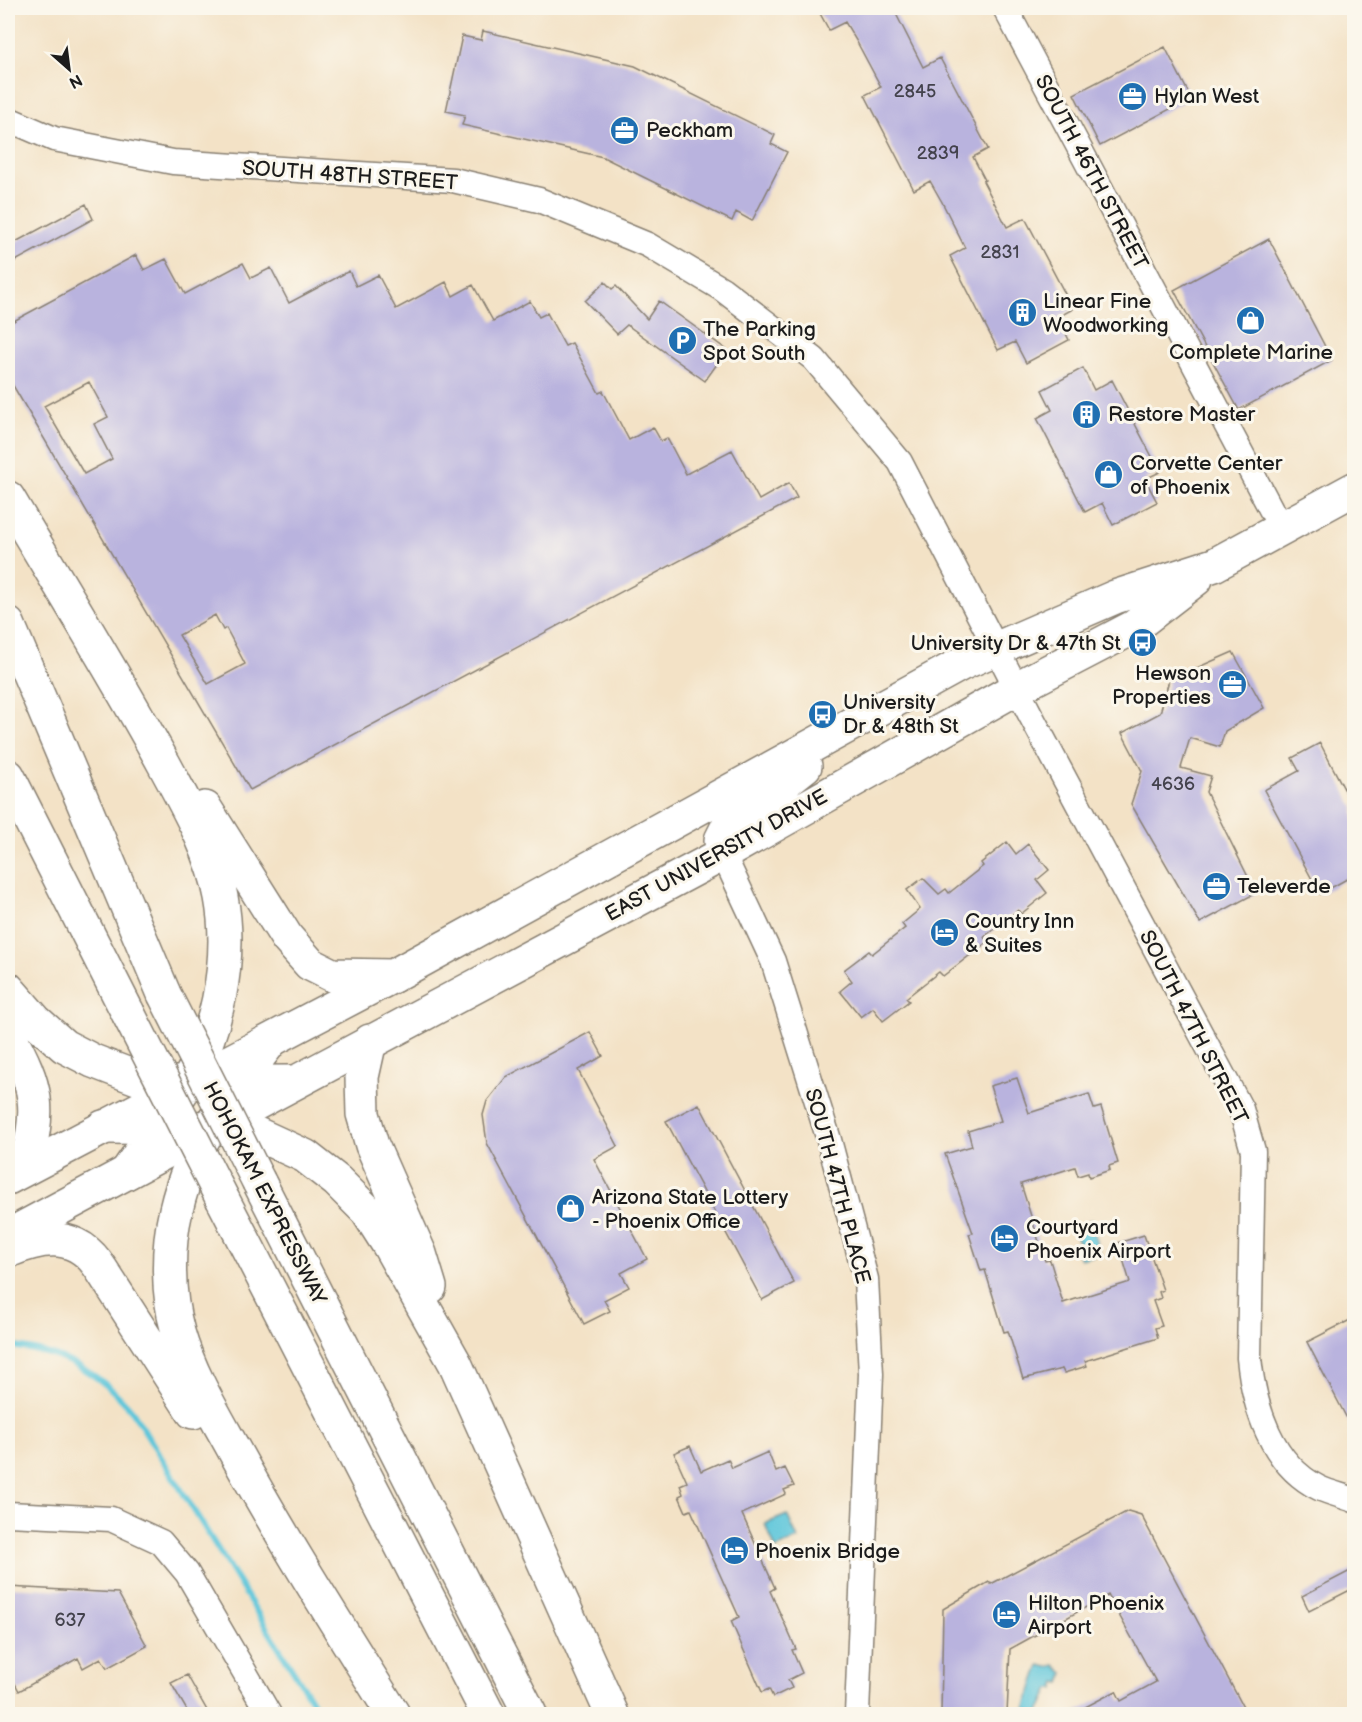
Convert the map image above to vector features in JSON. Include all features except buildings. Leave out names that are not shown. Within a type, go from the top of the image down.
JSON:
[{"type":"main road","name":"EAST UNIVERSITY DRIVE","points":[[8,1236],[292,1082],[723,854],[1017,688],[1134,627],[1214,565],[1354,489]]},
{"type":"main road","points":[[8,498],[146,732],[201,834],[221,898],[225,941],[221,984],[207,1041],[187,1083],[126,1172]]},
{"type":"main road","name":"EAST UNIVERSITY DRIVE","points":[[16,1173],[393,976],[864,717],[996,648],[1115,597],[1214,565]]},
{"type":"main road","points":[[8,624],[164,994]]},
{"type":"main road","name":"HOHOKAM EXPRESSWAY","points":[[8,667],[164,994],[530,1714]]},
{"type":"main road","points":[[723,854],[721,840],[726,828],[864,717]]},
{"type":"main road","points":[[146,732],[203,805],[287,938],[303,957],[332,975],[393,976]]},
{"type":"main road","name":"HOHOKAM EXPRESSWAY","points":[[8,776],[488,1714]]},
{"type":"main road","points":[[8,989],[36,1021],[64,1046],[93,1061],[137,1078],[187,1083],[292,1082]]},
{"type":"main road","points":[[8,1033],[23,1063],[36,1108],[34,1136],[16,1173]]},
{"type":"main road","points":[[270,1041],[207,1128],[188,1170],[176,1211],[170,1260],[177,1330],[192,1369],[256,1491],[393,1714]]},
{"type":"main road","points":[[370,1041],[362,1087],[367,1130],[420,1254],[455,1363]]},
{"type":"main road","points":[[103,1127],[207,1128],[246,1131],[270,1138],[305,1156],[338,1181],[379,1228],[455,1363],[612,1714]]},
{"type":"main road","points":[[8,1251],[41,1239],[54,1238],[74,1244],[89,1254],[195,1414],[256,1491]]},
{"type":"street","name":"SOUTH 46TH STREET","points":[[1005,8],[1281,528]]},
{"type":"street","name":"SOUTH 48TH STREET","points":[[8,119],[54,139],[173,162],[453,180],[538,200],[648,244],[722,289],[814,359],[900,462],[996,648]]},
{"type":"street","name":"SOUTH 47TH STREET","points":[[996,648],[1241,1109],[1253,1152],[1249,1233],[1249,1358],[1253,1391],[1264,1428],[1290,1466],[1318,1488],[1354,1500]]},
{"type":"street","name":"SOUTH 47TH PLACE","points":[[723,854],[773,961],[832,1151],[866,1279],[871,1374],[857,1714]]},
{"type":"street","points":[[8,1514],[111,1519],[161,1542],[187,1573],[269,1714]]},
{"type":"water","points":[[1091,1220],[1096,1225],[1093,1230],[1100,1254],[1081,1259],[1078,1254],[1081,1250],[1074,1227]]},
{"type":"water","points":[[787,1515],[798,1539],[776,1549],[765,1524]]},
{"type":"water","points":[[1040,1665],[1048,1667],[1055,1665],[1064,1673],[1061,1683],[1057,1682],[1055,1689],[1050,1689],[1038,1714],[1025,1709]]},
{"type":"waterway","points":[[8,1346],[44,1353],[77,1366],[106,1385],[133,1412],[320,1714]]},
{"type":"place","name":"Hylan West","points":[[1133,96]]},
{"type":"place","name":"Peckham","points":[[625,130]]},
{"type":"place","name":"Linear Fine Woodworking","points":[[1022,313]]},
{"type":"place","name":"Complete Marine","points":[[1251,321]]},
{"type":"place","name":"The Parking Spot South","points":[[682,341]]},
{"type":"place","name":"Restore Master","points":[[1087,414]]},
{"type":"place","name":"Corvette Center of Phoenix","points":[[1109,475]]},
{"type":"place","name":"University Dr & 47th St","points":[[1142,643]]},
{"type":"place","name":"Hewson Properties","points":[[1232,685]]},
{"type":"place","name":"University Dr & 48th St","points":[[822,714]]},
{"type":"place","name":"Televerde","points":[[1216,886]]},
{"type":"place","name":"Country Inn & Suites","points":[[944,933]]},
{"type":"place","name":"Arizona State Lottery - Phoenix Office","points":[[571,1209]]},
{"type":"place","name":"Courtyard Phoenix Airport","points":[[1005,1239]]},
{"type":"place","name":"Phoenix Bridge","points":[[734,1551]]},
{"type":"place","name":"Hilton Phoenix Airport","points":[[1007,1615]]}]
